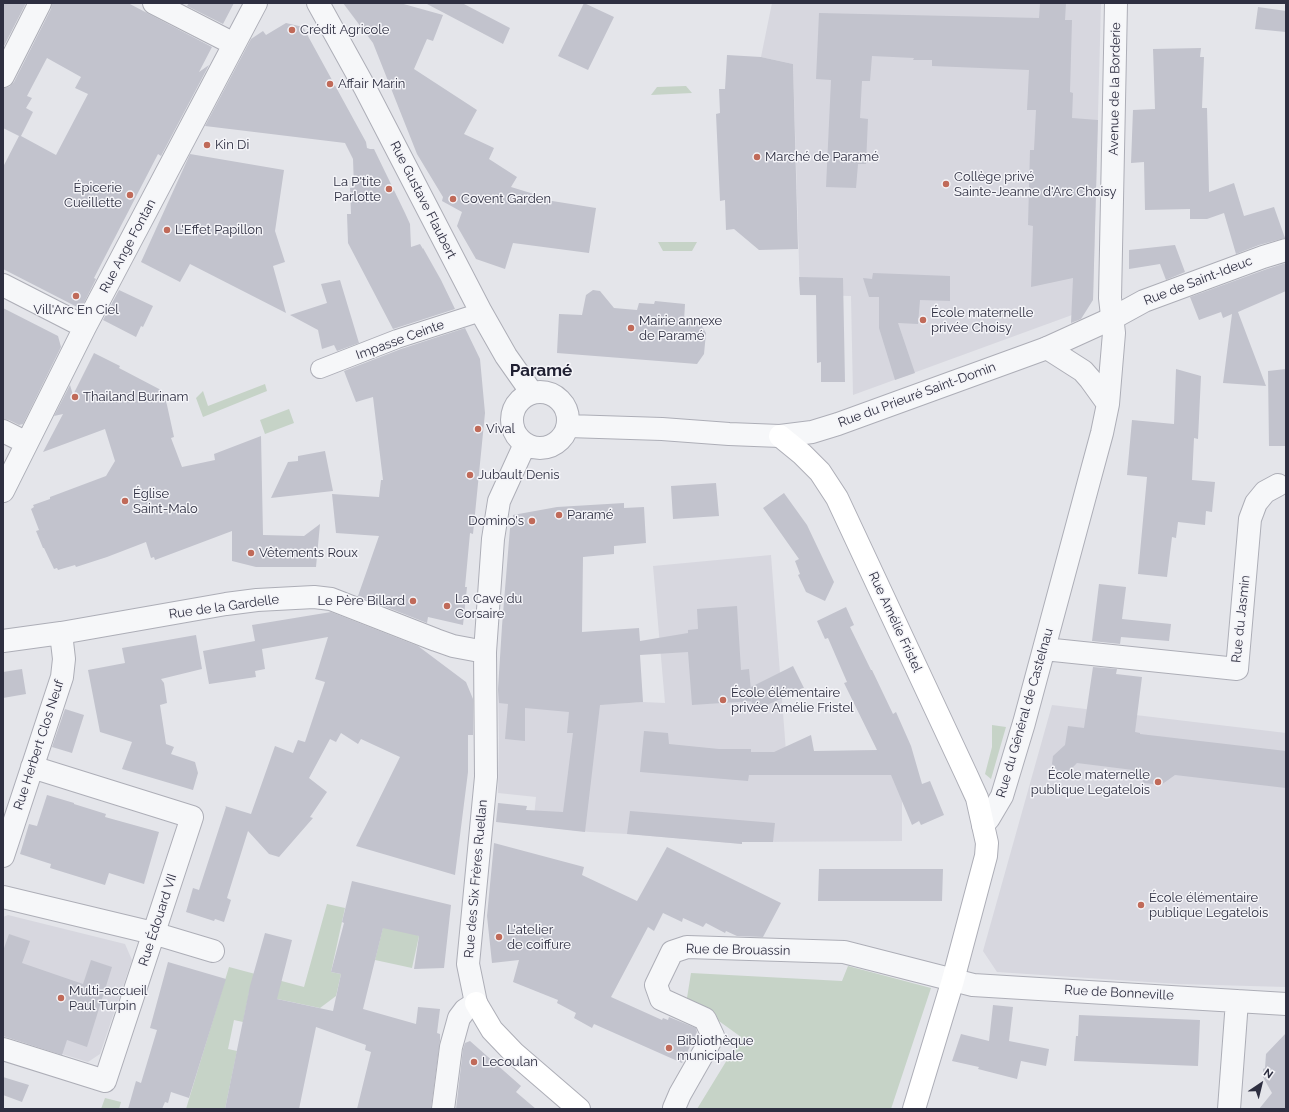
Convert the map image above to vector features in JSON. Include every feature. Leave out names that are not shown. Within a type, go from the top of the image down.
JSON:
[{"type":"main road","name":"Rue Amélie Fristel","points":[[780,436],[802,454],[820,472],[837,498],[966,774],[976,798],[983,825]]},
{"type":"main road","points":[[914,1109],[953,980],[986,856],[987,843],[983,825]]},
{"type":"main road","name":"Rue des Six Frères Ruellan","points":[[476,1003],[492,1030],[514,1053],[579,1109]]},
{"type":"street","points":[[3,76],[40,3]]},
{"type":"street","points":[[154,3],[234,44]]},
{"type":"street","name":"Rue Ange Fontan","points":[[3,491],[85,328],[256,3]]},
{"type":"street","name":"Rue Gustave Flaubert","points":[[318,3],[365,88],[481,312],[506,356],[532,393]]},
{"type":"street","name":"Avenue de la Borderie","points":[[1113,318],[1110,298],[1116,3]]},
{"type":"street","name":"Rue de Saint-Ideuc","points":[[1113,318],[1144,301],[1286,250]]},
{"type":"street","points":[[3,285],[85,328]]},
{"type":"street","name":"Impasse Ceinte","points":[[320,369],[397,339],[481,312]]},
{"type":"street","name":"Rue du Prieuré Saint-Domin","points":[[568,426],[662,429],[780,436],[812,432],[838,424],[1047,348],[1113,318]]},
{"type":"street","name":"Rue du Général de Castelnau","points":[[983,825],[1002,796],[1044,649],[1102,433],[1108,404],[1114,333],[1113,318]]},
{"type":"street","points":[[1047,348],[1083,371],[1108,404]]},
{"type":"street","points":[[542,392],[551,394],[559,399],[565,407],[568,416],[568,426],[565,434],[553,446],[534,448],[525,444],[518,438],[514,430],[513,412],[518,403],[524,397],[532,393],[542,392]]},
{"type":"street","points":[[3,430],[27,443]]},
{"type":"street","points":[[485,652],[493,538],[499,501],[525,444]]},
{"type":"street","name":"Rue du Jasmin","points":[[1044,649],[1237,669],[1250,519],[1256,503],[1266,492],[1278,485]]},
{"type":"street","name":"Rue de la Gardelle","points":[[3,641],[61,633],[226,604],[257,600],[314,597],[331,598],[453,646],[485,652]]},
{"type":"street","name":"Rue Herbert Clos Neuf","points":[[3,856],[62,677],[64,659],[61,633]]},
{"type":"street","name":"Rue des Six Frères Ruellan","points":[[476,1003],[468,964],[486,776],[485,652]]},
{"type":"street","name":"Rue Édouard VII","points":[[3,1049],[105,1080],[192,817],[32,767]]},
{"type":"street","points":[[3,897],[153,933],[213,951]]},
{"type":"street","name":"Rue de Brouassin","points":[[674,1108],[680,1094],[713,1036],[705,1019],[662,999],[656,985],[672,952],[686,947],[844,952],[953,980]]},
{"type":"street","name":"Rue de Bonneville","points":[[953,980],[973,985],[1286,1004]]},
{"type":"street","points":[[1229,1109],[1237,1001]]},
{"type":"street","points":[[444,1109],[451,1047],[459,1018],[465,1010],[476,1003]]},
{"type":"shaded area","name":"Collège privé Sainte-Jeanne d'Arc Choisy","points":[[772,3],[1101,3],[1093,300],[1072,315],[853,395],[851,296],[800,295],[793,64],[761,57]]},
{"type":"shaded area","points":[[686,86],[692,93],[651,95],[657,87]]},
{"type":"shaded area","points":[[658,242],[697,242],[692,251],[663,251]]},
{"type":"shaded area","points":[[265,384],[267,391],[203,417],[196,398],[203,391],[208,406]]},
{"type":"shaded area","points":[[289,409],[294,423],[265,434],[260,420]]},
{"type":"shaded area","name":"École élémentaire privée Amélie Fristel","points":[[771,555],[786,752],[902,750],[902,841],[742,842],[742,844],[533,826],[536,797],[498,793],[498,689],[609,704],[643,702],[665,703],[653,566]]},
{"type":"shaded area","points":[[1052,705],[1286,733],[1286,987],[1178,984],[997,972],[983,951]]},
{"type":"shaded area","points":[[992,725],[1006,727],[991,779],[985,774],[992,747]]},
{"type":"shaded area","points":[[327,904],[345,908],[331,972],[341,974],[336,996],[320,1008],[249,993],[243,1022],[234,1020],[228,1049],[237,1051],[225,1109],[186,1109],[229,967],[304,987]]},
{"type":"shaded area","name":"Multi-accueil Paul Turpin","points":[[8,915],[125,944],[132,960],[100,1054],[88,1062],[3,1036],[3,917]]},
{"type":"shaded area","points":[[385,919],[419,936],[412,968],[375,960]]},
{"type":"shaded area","points":[[848,966],[931,988],[891,1109],[697,1109],[741,1037],[687,998],[691,973],[842,981]]},
{"type":"shaded area","points":[[105,1098],[121,1102],[119,1109],[101,1109]]},
{"type":"building","points":[[3,3],[26,3],[3,48]]},
{"type":"building","points":[[52,3],[128,3],[212,47],[199,72],[209,65],[161,156],[158,154],[94,278],[96,279],[81,309],[3,269],[3,167],[19,136],[3,128],[3,88],[9,87],[14,82],[51,9]],"holes":[[[47,58],[81,77],[75,88],[88,94],[56,155],[21,136],[33,112],[26,108],[32,98],[27,96]]]},
{"type":"building","points":[[189,3],[234,3],[223,24],[187,6]]},
{"type":"building","points":[[343,3],[400,3],[443,15],[433,41],[427,39],[414,69],[477,110],[464,134],[494,148],[489,159],[517,177],[511,187],[547,198],[546,200],[596,208],[589,253],[513,243],[505,269],[476,259],[457,226],[462,212],[442,201],[443,197],[417,154],[373,43]]},
{"type":"building","points":[[462,3],[510,28],[503,44],[427,4]]},
{"type":"building","points":[[584,3],[614,17],[588,70],[558,56]]},
{"type":"building","points":[[1040,3],[1066,3],[1065,20],[1072,20],[1070,92],[1073,93],[1072,118],[1098,120],[1093,300],[1081,319],[1071,323],[1073,278],[1031,287],[1033,226],[1028,225],[1030,150],[1034,150],[1036,110],[1027,110],[1029,70],[932,66],[932,60],[913,60],[914,58],[872,56],[870,81],[862,81],[860,118],[868,119],[866,164],[858,164],[856,188],[826,187],[831,80],[816,79],[819,13],[1039,18]]},
{"type":"building","points":[[1258,7],[1286,11],[1286,32],[1255,29]]},
{"type":"building","points":[[286,23],[303,27],[366,142],[367,148],[374,149],[410,224],[411,247],[420,244],[423,248],[455,309],[393,329],[348,243],[347,214],[351,214],[350,188],[354,187],[353,159],[345,143],[205,126],[251,39],[263,31],[266,35]]},
{"type":"building","points":[[1201,48],[1200,57],[1204,57],[1202,108],[1207,108],[1209,192],[1234,183],[1244,216],[1274,207],[1285,238],[1259,245],[1236,254],[1224,213],[1207,219],[1190,219],[1190,209],[1145,210],[1144,162],[1131,163],[1133,110],[1155,109],[1153,49]]},
{"type":"building","name":"Marché de Paramé","points":[[727,55],[761,57],[793,64],[798,249],[759,250],[734,229],[726,230],[725,200],[720,201],[716,114],[720,113],[719,89],[725,89]]},
{"type":"building","points":[[190,154],[284,170],[275,231],[285,262],[273,266],[286,313],[190,264],[180,282],[141,262]]},
{"type":"building","points":[[1175,245],[1185,272],[1166,280],[1160,264],[1129,269],[1129,250]]},
{"type":"building","points":[[1286,263],[1286,291],[1238,312],[1266,386],[1223,383],[1232,314],[1223,318],[1221,312],[1199,320],[1190,297]]},
{"type":"building","points":[[873,273],[950,276],[950,301],[920,300],[918,324],[898,323],[915,373],[895,380],[879,328],[879,297],[869,297],[863,278],[872,279]]},
{"type":"building","points":[[799,277],[843,278],[845,382],[821,382],[821,362],[817,363],[816,295],[800,295]]},
{"type":"building","points":[[340,280],[359,343],[337,351],[334,345],[322,349],[318,330],[290,315],[327,303],[321,284]]},
{"type":"building","points":[[119,290],[153,306],[143,327],[141,326],[136,337],[103,320]]},
{"type":"building","name":"Mairie annexe de Paramé","points":[[593,290],[600,291],[614,308],[637,310],[639,303],[654,304],[655,301],[685,304],[684,321],[700,323],[706,333],[704,354],[697,364],[557,353],[559,314],[582,315],[586,295]]},
{"type":"building","points":[[3,308],[58,336],[61,347],[23,424],[19,425],[3,419]]},
{"type":"building","points":[[465,328],[480,359],[485,413],[473,534],[470,533],[463,625],[428,617],[427,623],[358,596],[379,536],[336,533],[332,494],[379,497],[381,480],[383,480],[373,397],[356,402],[344,371],[401,349]]},
{"type":"building","points":[[94,353],[120,366],[119,368],[163,392],[174,437],[171,438],[182,467],[215,460],[214,454],[261,436],[263,535],[304,536],[320,524],[316,567],[256,567],[232,561],[232,531],[155,560],[154,557],[151,558],[146,542],[76,567],[75,565],[58,570],[57,568],[54,569],[36,531],[39,530],[31,509],[34,507],[33,505],[106,476],[115,461],[105,429],[43,452],[63,414],[54,416],[70,385],[73,395]]},
{"type":"building","points":[[1176,369],[1201,376],[1198,439],[1194,438],[1192,480],[1215,482],[1212,512],[1206,511],[1205,525],[1178,522],[1176,538],[1172,537],[1167,577],[1138,574],[1147,477],[1127,475],[1132,420],[1174,424]]},
{"type":"building","points":[[1286,369],[1286,446],[1269,446],[1268,371]]},
{"type":"building","points":[[325,451],[333,491],[271,498],[288,462],[298,461],[298,456]]},
{"type":"building","points":[[716,483],[719,516],[673,519],[671,486]]},
{"type":"building","points":[[784,493],[807,525],[834,582],[825,601],[806,592],[798,575],[800,574],[795,561],[799,559],[763,508]]},
{"type":"building","points":[[624,503],[624,508],[644,507],[646,543],[614,546],[614,554],[583,557],[582,632],[639,628],[640,641],[688,633],[688,630],[698,629],[697,609],[737,606],[741,670],[749,669],[752,701],[692,705],[688,652],[640,655],[643,702],[600,705],[585,832],[496,822],[498,803],[527,806],[526,810],[563,812],[573,733],[567,733],[569,712],[525,708],[525,741],[505,739],[508,704],[499,703],[498,689],[510,528],[513,527],[513,515],[557,507]]},
{"type":"building","points":[[1099,584],[1126,587],[1122,619],[1171,624],[1169,641],[1121,637],[1120,644],[1092,641]]},
{"type":"building","points":[[846,607],[854,625],[850,627],[893,714],[896,712],[911,746],[922,784],[930,781],[944,815],[921,825],[919,821],[912,825],[891,775],[749,775],[748,781],[640,772],[644,731],[668,733],[669,744],[719,749],[751,749],[751,752],[774,752],[811,735],[814,751],[877,750],[844,683],[847,682],[828,638],[825,639],[817,621]]},
{"type":"building","points":[[331,612],[418,646],[466,682],[473,699],[473,735],[468,735],[468,772],[455,875],[356,846],[400,757],[361,739],[358,744],[341,733],[336,742],[330,739],[309,778],[327,792],[310,817],[313,818],[279,857],[269,854],[248,831],[227,898],[231,900],[224,922],[215,919],[214,921],[186,912],[193,888],[199,890],[226,807],[225,806],[251,814],[275,746],[293,753],[298,740],[305,742],[325,682],[315,679],[328,637],[262,649],[265,669],[255,671],[256,677],[209,684],[203,651],[255,641],[252,625]]},
{"type":"building","points":[[196,635],[202,669],[161,679],[164,683],[167,703],[160,705],[166,744],[174,747],[171,754],[195,762],[198,773],[193,790],[122,769],[132,742],[100,732],[88,670],[125,663],[122,648]]},
{"type":"building","points":[[793,666],[804,688],[752,712],[751,687]]},
{"type":"building","points":[[1093,667],[1117,669],[1116,674],[1142,677],[1135,732],[1140,734],[1286,751],[1286,788],[1175,775],[1161,785],[1144,783],[1133,770],[1077,763],[1068,772],[1063,773],[1057,771],[1052,764],[1053,756],[1065,745],[1068,726],[1084,728]]},
{"type":"building","points":[[22,669],[26,694],[3,698],[3,672]]},
{"type":"building","points":[[65,709],[84,715],[72,753],[52,747]]},
{"type":"building","points":[[47,795],[106,814],[105,817],[159,832],[144,884],[109,873],[105,885],[50,868],[51,864],[20,854],[29,824],[37,826]]},
{"type":"building","points":[[630,811],[775,823],[773,842],[742,842],[742,844],[627,834]]},
{"type":"building","points":[[494,843],[584,867],[582,875],[637,901],[667,847],[781,903],[763,937],[737,936],[726,931],[725,933],[706,923],[703,927],[683,918],[682,922],[663,913],[654,931],[648,927],[611,997],[662,1020],[663,1018],[668,1020],[669,1017],[696,1028],[697,1032],[682,1063],[594,1024],[592,1028],[574,1018],[576,1013],[557,1003],[558,1000],[513,982],[519,960],[492,963],[487,916]]},
{"type":"building","points":[[819,869],[943,869],[942,901],[818,901]]},
{"type":"building","points":[[352,881],[451,905],[444,968],[414,969],[419,936],[383,928],[363,1009],[416,1024],[418,1007],[440,1009],[437,1033],[440,1034],[440,1041],[431,1109],[357,1109],[371,1052],[365,1050],[366,1045],[316,1027],[299,1109],[225,1109],[250,986],[265,933],[292,940],[277,999],[333,1011],[341,974],[331,972],[344,923],[342,922]]},
{"type":"building","points":[[9,934],[30,941],[22,963],[83,984],[91,960],[112,967],[87,1047],[67,1040],[62,1055],[3,1036],[3,951]]},
{"type":"building","points":[[168,962],[226,979],[189,1098],[171,1092],[168,1103],[165,1102],[162,1109],[128,1109],[136,1081],[141,1083],[157,1030],[150,1028]]},
{"type":"building","points":[[993,1005],[1013,1007],[1009,1041],[1049,1049],[1046,1066],[1021,1061],[1017,1079],[978,1069],[979,1067],[952,1061],[961,1034],[989,1041]]},
{"type":"building","points":[[1079,1015],[1200,1020],[1198,1066],[1074,1061],[1076,1036],[1078,1036]]},
{"type":"building","points":[[1286,1033],[1286,1109],[1259,1109],[1272,1093],[1263,1077],[1266,1054]]},
{"type":"building","points":[[470,1041],[521,1086],[516,1092],[536,1109],[456,1109],[463,1049],[465,1043]]},
{"type":"building","points":[[3,1077],[29,1085],[22,1102],[3,1095]]},
{"type":"place","name":"Crédit Agricole","points":[[292,30]]},
{"type":"place","name":"Affair Marin","points":[[330,84]]},
{"type":"place","name":"Kin Di","points":[[207,145]]},
{"type":"place","name":"Marché de Paramé","points":[[757,157]]},
{"type":"place","name":"Collège privé Sainte-Jeanne d'Arc Choisy","points":[[946,184]]},
{"type":"place","name":"La P'tite Parlotte","points":[[389,189]]},
{"type":"place","name":"Épicerie Cueillette","points":[[130,195]]},
{"type":"place","name":"Covent Garden","points":[[453,199]]},
{"type":"place","name":"L'Effet Papillon","points":[[167,230]]},
{"type":"place","name":"Vill'Arc En Ciel","points":[[76,296]]},
{"type":"place","name":"École maternelle privée Choisy","points":[[923,320]]},
{"type":"place","name":"Mairie annexe de Paramé","points":[[631,328]]},
{"type":"place","name":"Thailand Burinam","points":[[75,397]]},
{"type":"place","name":"Vival","points":[[478,429]]},
{"type":"place","name":"Jubault Denis","points":[[470,475]]},
{"type":"place","name":"Église Saint-Malo","points":[[125,501]]},
{"type":"place","name":"Paramé","points":[[559,515]]},
{"type":"place","name":"Domino's","points":[[532,521]]},
{"type":"place","name":"Vêtements Roux","points":[[251,553]]},
{"type":"place","name":"Le Père Billard","points":[[413,601]]},
{"type":"place","name":"La Cave du Corsaire","points":[[447,606]]},
{"type":"place","name":"École élémentaire privée Amélie Fristel","points":[[723,700]]},
{"type":"place","name":"École maternelle publique Legatelois","points":[[1158,782]]},
{"type":"place","name":"École élémentaire publique Legatelois","points":[[1141,905]]},
{"type":"place","name":"L'atelier de coiffure","points":[[499,937]]},
{"type":"place","name":"Multi-accueil Paul Turpin","points":[[61,998]]},
{"type":"place","name":"Bibliothèque municipale","points":[[669,1048]]},
{"type":"place","name":"Lecoulan","points":[[474,1062]]},
{"type":"district","name":"Paramé","points":[[541,371]]}]
